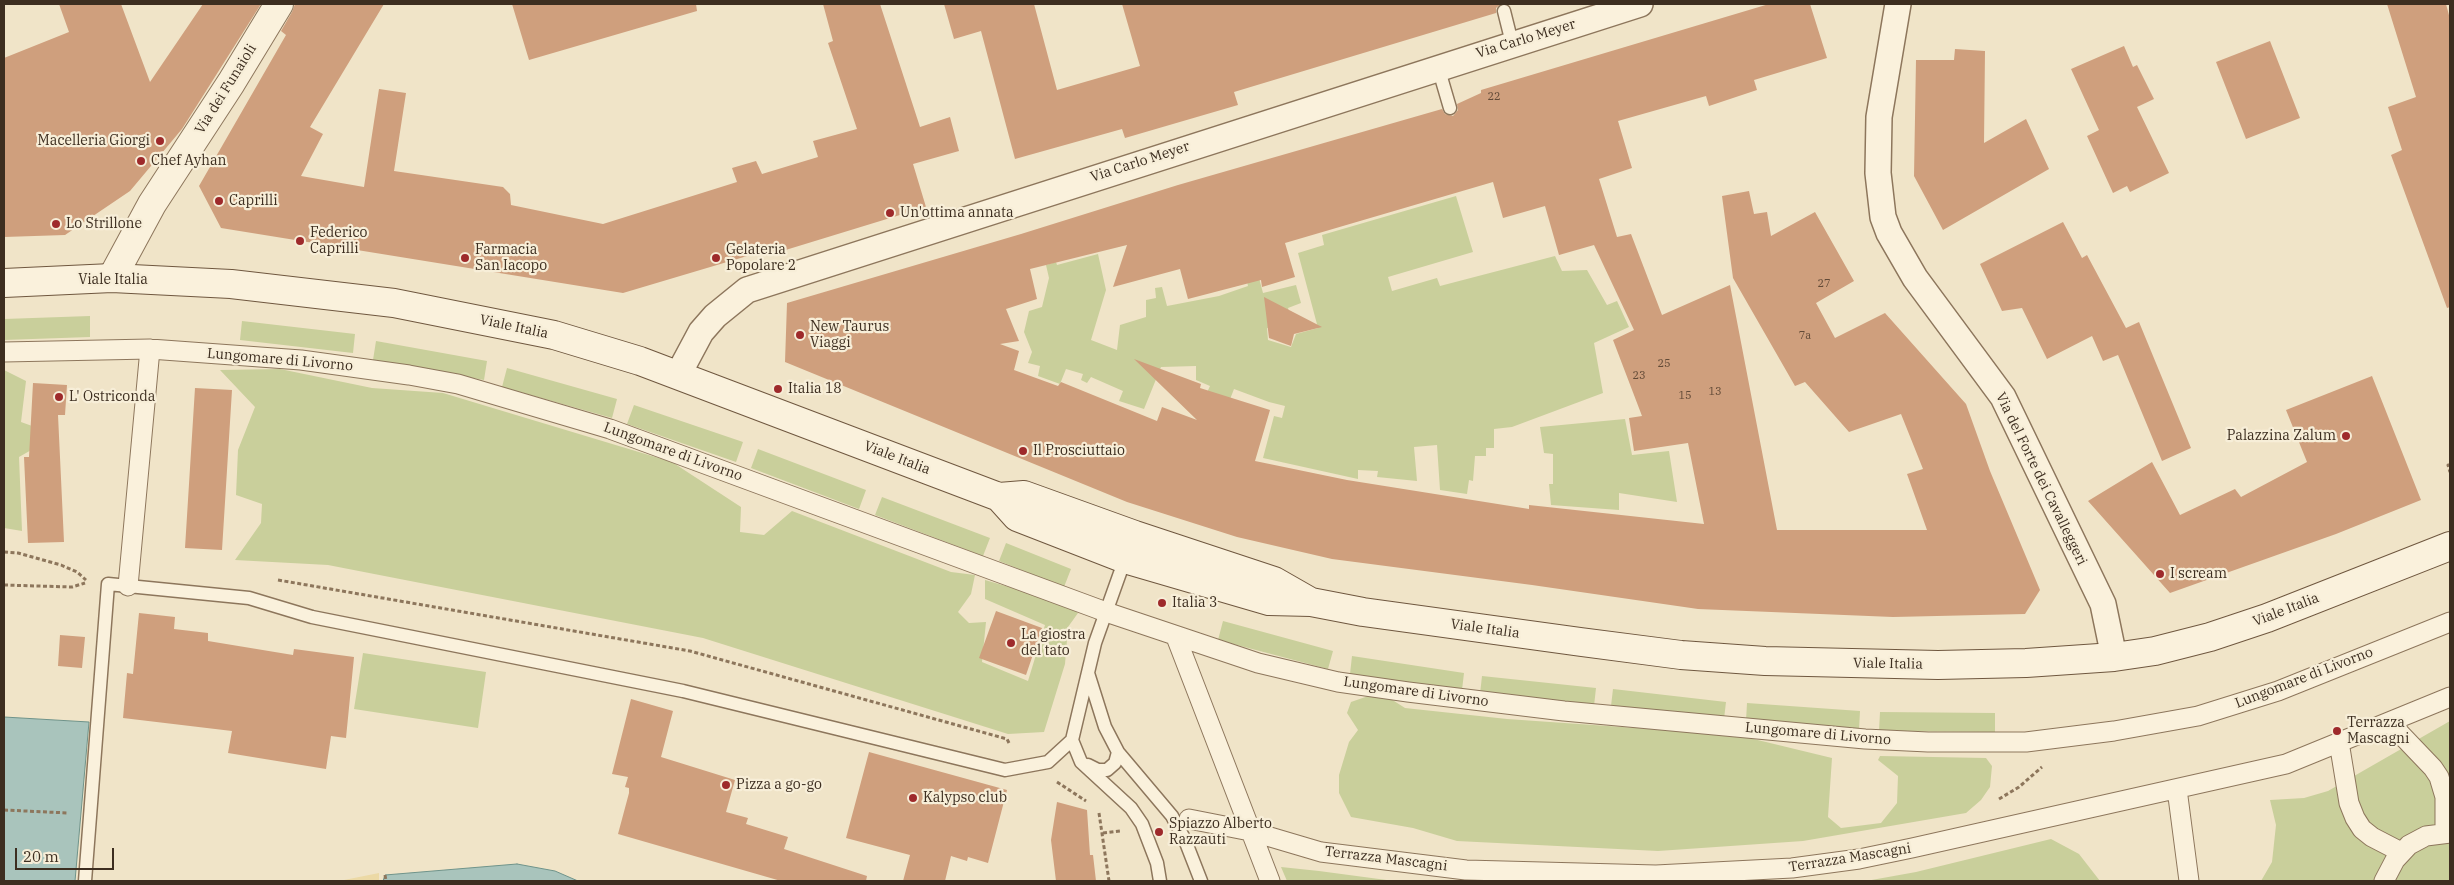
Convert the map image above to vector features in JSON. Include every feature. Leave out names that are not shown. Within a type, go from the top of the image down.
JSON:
[{"type":"main road","name":"Via dei Funaioli","points":[[112,278],[152,204],[232,83],[279,4]]},
{"type":"main road","name":"Viale Italia","points":[[4,283],[112,278],[231,284],[394,303],[554,335],[611,350],[999,497],[1024,495],[1134,535],[1274,581],[1311,602]]},
{"type":"main road","name":"Viale Italia","points":[[999,497],[1017,517],[1124,559],[1269,601],[1311,602],[1363,612],[1572,641],[1681,655],[1756,660],[1938,665],[2064,662],[2155,651],[2229,630],[2450,546]]},
{"type":"street","name":"Via Carlo Meyer","points":[[678,375],[702,332],[722,309],[747,290],[1512,43],[1640,4]]},
{"type":"street","name":"Via del Forte dei Cavalleggeri","points":[[1898,4],[1879,117],[1878,173],[1883,217],[1893,240],[1915,278],[2003,397],[2103,604],[2114,657]]},
{"type":"street","name":"Lungomare di Livorno","points":[[4,352],[150,349],[357,367],[417,376],[490,392],[610,429],[695,459],[1176,637],[1258,663],[1338,682],[1408,692],[1681,722],[1865,739],[2002,743],[2114,731],[2198,716],[2278,691],[2450,622]]},
{"type":"street","points":[[128,586],[150,349]]},
{"type":"street","points":[[1176,637],[1270,881]]},
{"type":"street","name":"Terrazza Mascagni","points":[[1188,819],[1250,831],[1321,852],[1466,870],[1656,875],[1792,868],[1859,859],[2286,764],[2450,697]]},
{"type":"street","points":[[2384,881],[2392,864],[2402,852],[2426,836],[2447,833],[2445,797],[2439,777],[2433,768],[2389,722]]},
{"type":"street","points":[[2339,742],[2349,802],[2355,818],[2362,829],[2372,837],[2402,852]]},
{"type":"street","points":[[2178,789],[2189,881]]},
{"type":"lane","points":[[1504,11],[1512,43]]},
{"type":"lane","points":[[1438,67],[1450,108]]},
{"type":"lane","points":[[1124,559],[1095,643],[1072,740],[1081,762],[1131,808],[1142,824],[1157,863],[1159,878]]},
{"type":"lane","points":[[85,881],[108,584],[249,598],[312,618],[683,690],[1005,770],[1048,762],[1072,740]]},
{"type":"lane","points":[[1088,673],[1105,727],[1118,752],[1172,816],[1185,840],[1202,881]]},
{"type":"lane","points":[[1081,762],[1098,770],[1108,770],[1115,763],[1118,752]]},
{"type":"path","points":[[2450,465],[2448,466],[2450,472]]},
{"type":"path","points":[[4,552],[18,553],[61,565],[78,572],[88,583],[72,587],[4,585]]},
{"type":"path","points":[[321,586],[690,651],[1008,739]]},
{"type":"path","points":[[1996,802],[2019,787],[2045,764]]},
{"type":"path","points":[[1022,767],[1056,781],[1090,804]]},
{"type":"path","points":[[1097,808],[1101,815],[1109,881]]},
{"type":"path","points":[[4,810],[72,813]]},
{"type":"path","points":[[385,875],[386,881]]},
{"type":"green space","points":[[1456,196],[1473,252],[1388,277],[1392,291],[1437,278],[1440,286],[1555,256],[1562,271],[1587,270],[1607,305],[1617,301],[1629,327],[1594,343],[1603,393],[1512,427],[1494,429],[1494,448],[1486,448],[1486,456],[1475,456],[1473,481],[1469,480],[1467,494],[1440,490],[1437,445],[1414,447],[1417,481],[1377,477],[1378,471],[1358,470],[1358,479],[1263,458],[1274,416],[1282,418],[1285,406],[1234,389],[1227,407],[1204,399],[1210,386],[1196,380],[1196,366],[1161,367],[1144,409],[1119,401],[1123,391],[1091,377],[1087,383],[1081,380],[1083,374],[1066,369],[1060,384],[1038,376],[1040,366],[1028,363],[1032,352],[1024,332],[1029,311],[1042,307],[1049,278],[1046,265],[1056,262],[1057,265],[1098,254],[1106,290],[1091,340],[1117,350],[1120,325],[1146,317],[1146,300],[1156,298],[1155,288],[1162,287],[1167,306],[1219,296],[1248,286],[1243,263],[1254,259],[1263,293],[1296,285],[1301,303],[1288,308],[1294,331],[1267,328],[1268,340],[1291,347],[1296,334],[1318,328],[1298,253],[1324,245],[1322,235]]},
{"type":"green space","points":[[90,316],[90,337],[4,340],[4,319]]},
{"type":"green space","points":[[242,321],[355,334],[353,353],[240,340]]},
{"type":"green space","points":[[376,341],[487,361],[484,380],[373,360]]},
{"type":"green space","points":[[507,368],[617,399],[612,418],[502,387]]},
{"type":"green space","points":[[280,369],[372,388],[443,393],[672,462],[741,507],[740,532],[764,535],[792,511],[951,572],[975,575],[971,594],[958,612],[969,623],[986,622],[982,662],[1028,681],[1045,625],[985,599],[985,580],[1061,602],[1078,613],[1068,627],[1065,664],[1044,732],[1008,734],[703,638],[328,565],[235,560],[261,523],[262,504],[236,495],[238,450],[255,407],[220,370]]},
{"type":"green space","points":[[4,370],[26,381],[21,422],[46,431],[33,449],[19,457],[22,531],[4,528]]},
{"type":"green space","points":[[634,405],[743,442],[736,462],[627,424]]},
{"type":"green space","points":[[1625,419],[1632,455],[1669,451],[1677,502],[1619,493],[1619,510],[1551,505],[1549,484],[1553,484],[1553,454],[1544,453],[1540,427]]},
{"type":"green space","points":[[758,449],[866,490],[859,509],[751,468]]},
{"type":"green space","points":[[882,497],[990,538],[983,556],[875,515]]},
{"type":"green space","points":[[1006,543],[1071,569],[1064,587],[999,561]]},
{"type":"green space","points":[[1223,621],[1333,651],[1328,669],[1218,640]]},
{"type":"green space","points":[[363,653],[486,672],[478,728],[354,709]]},
{"type":"green space","points":[[1352,656],[1464,673],[1462,690],[1350,674]]},
{"type":"green space","points":[[1482,676],[1596,688],[1594,706],[1480,694]]},
{"type":"green space","points":[[1613,689],[1726,702],[1724,719],[1611,706]]},
{"type":"green space","points":[[1380,692],[1405,708],[1507,719],[1737,735],[1832,758],[1828,817],[1841,828],[1881,823],[1897,803],[1898,776],[1878,760],[1880,756],[1986,758],[1992,766],[1990,787],[1981,800],[1966,813],[1803,841],[1658,851],[1457,841],[1413,828],[1351,817],[1339,793],[1339,775],[1349,742],[1358,730],[1347,713],[1351,702]]},
{"type":"green space","points":[[1747,703],[1860,711],[1859,730],[1746,721]]},
{"type":"green space","points":[[1880,712],[1995,713],[1995,732],[1879,731]]},
{"type":"green space","points":[[2450,721],[2450,881],[2261,881],[2272,862],[2276,825],[2270,800],[2304,798],[2328,791]]},
{"type":"green space","points":[[2051,839],[2079,854],[2100,881],[1866,881],[1916,872]]},
{"type":"green space","points":[[1281,867],[1319,871],[1394,881],[1287,881]]},
{"type":"sand","points":[[379,873],[379,881],[339,881]]},
{"type":"water","points":[[4,717],[89,722],[75,881],[4,881]]},
{"type":"water","points":[[517,864],[555,871],[578,881],[383,881],[385,875]]},
{"type":"building","points":[[59,4],[121,4],[150,82],[203,4],[261,4],[182,129],[130,191],[65,235],[4,237],[4,58],[69,32]]},
{"type":"building","points":[[295,4],[384,4],[310,127],[323,134],[301,176],[364,187],[379,89],[406,93],[394,171],[503,187],[510,194],[511,205],[603,224],[737,182],[732,168],[756,161],[762,174],[818,157],[813,141],[857,129],[828,43],[833,41],[823,4],[880,4],[920,127],[950,117],[959,151],[913,164],[926,207],[766,256],[764,251],[623,293],[221,228],[199,186],[286,35],[281,31]]},
{"type":"building","points":[[512,4],[696,4],[697,11],[529,60]]},
{"type":"building","points":[[944,4],[1034,4],[1057,90],[1140,66],[1122,4],[1501,4],[1496,8],[1496,13],[1234,92],[1238,105],[1125,138],[1122,129],[1015,159],[981,31],[954,39]]},
{"type":"building","points":[[1769,4],[1810,4],[1827,58],[1754,80],[1757,90],[1709,106],[1706,96],[1618,121],[1632,168],[1599,179],[1617,237],[1631,234],[1662,315],[1730,285],[1777,530],[1927,530],[1907,474],[1923,469],[1901,414],[1849,432],[1805,382],[1795,386],[1733,278],[1722,196],[1749,191],[1754,214],[1767,212],[1771,236],[1815,212],[1854,281],[1816,303],[1835,338],[1885,313],[1966,404],[1990,471],[2040,590],[2025,614],[1893,617],[1698,609],[1332,559],[1237,537],[1127,502],[785,362],[787,303],[1021,234],[1178,185],[1442,109],[1445,114],[1453,116],[1458,110],[1457,104],[1481,93],[1481,90]],"holes":[[[1493,182],[1503,218],[1545,206],[1559,255],[1594,245],[1634,330],[1613,340],[1642,416],[1629,418],[1634,451],[1688,443],[1704,524],[1529,505],[1529,509],[1347,480],[1255,461],[1270,410],[1200,388],[1201,384],[1134,359],[1197,420],[1162,407],[1157,421],[1061,382],[1058,386],[1014,370],[1019,351],[1000,344],[1019,341],[1006,309],[1037,299],[1030,269],[1127,245],[1113,287],[1180,269],[1188,299],[1261,280],[1262,287],[1295,277],[1285,243]]]},
{"type":"building","points":[[2387,4],[2446,4],[2450,19],[2450,307],[2447,308],[2391,155],[2402,150],[2388,107],[2416,97]]},
{"type":"building","points":[[2270,41],[2300,118],[2246,139],[2216,62]]},
{"type":"building","points":[[2124,46],[2133,67],[2137,65],[2154,99],[2137,107],[2169,173],[2130,192],[2127,186],[2113,193],[2087,136],[2099,130],[2071,69]]},
{"type":"building","points":[[1955,49],[1985,51],[1984,143],[2026,119],[2049,169],[1943,230],[1914,176],[1916,60],[1954,60]]},
{"type":"building","points":[[2063,222],[2082,258],[2087,255],[2126,328],[2139,322],[2191,448],[2162,461],[2118,355],[2103,361],[2092,336],[2047,359],[2022,308],[2002,311],[1980,264]]},
{"type":"building","points":[[1264,297],[1322,327],[1294,334],[1291,346],[1269,338]]},
{"type":"building","points":[[2372,376],[2421,500],[2336,534],[2170,593],[2088,501],[2152,462],[2180,515],[2235,489],[2241,497],[2307,462],[2286,410]]},
{"type":"building","points":[[33,383],[67,385],[65,415],[58,415],[64,542],[28,543],[24,457],[29,457]]},
{"type":"building","points":[[195,388],[232,390],[222,550],[185,548]]},
{"type":"building","name":"La giostra del tato","points":[[996,611],[1042,628],[1026,675],[979,658]]},
{"type":"building","points":[[139,613],[175,617],[174,629],[208,633],[208,641],[293,655],[294,649],[354,657],[346,738],[331,736],[326,769],[228,753],[232,731],[123,718],[127,673],[133,674]]},
{"type":"building","points":[[60,635],[85,637],[82,668],[58,666]]},
{"type":"building","points":[[631,699],[673,711],[661,757],[735,780],[726,812],[748,818],[746,824],[788,837],[784,849],[867,876],[866,881],[781,881],[618,834],[629,793],[629,788],[625,787],[628,777],[612,774]]},
{"type":"building","points":[[869,752],[1007,790],[988,863],[968,857],[967,861],[951,856],[945,881],[903,881],[910,855],[846,838]]},
{"type":"building","points":[[1057,802],[1087,810],[1090,855],[1093,855],[1096,881],[1056,881],[1051,840]]},
{"type":"place","name":"Macelleria Giorgi","points":[[160,141]]},
{"type":"place","name":"Chef Ayhan","points":[[141,161]]},
{"type":"place","name":"Caprilli","points":[[219,201]]},
{"type":"place","name":"Un'ottima annata","points":[[890,213]]},
{"type":"place","name":"Lo Strillone","points":[[56,224]]},
{"type":"place","name":"Federico Caprilli","points":[[300,241]]},
{"type":"place","name":"Farmacia San Iacopo","points":[[465,258]]},
{"type":"place","name":"Gelateria Popolare 2","points":[[716,258]]},
{"type":"place","name":"New Taurus Viaggi","points":[[800,335]]},
{"type":"place","name":"Italia 18","points":[[778,389]]},
{"type":"place","name":"L' Ostriconda","points":[[59,397]]},
{"type":"place","name":"Palazzina Zalum","points":[[2346,436]]},
{"type":"place","name":"Il Prosciuttaio","points":[[1023,451]]},
{"type":"place","name":"I scream","points":[[2160,574]]},
{"type":"place","name":"Italia 3","points":[[1162,603]]},
{"type":"place","name":"La giostra del tato","points":[[1011,643]]},
{"type":"place","name":"Terrazza Mascagni","points":[[2337,731]]},
{"type":"place","name":"Pizza a go-go","points":[[726,785]]},
{"type":"place","name":"Kalypso club","points":[[913,798]]},
{"type":"place","name":"Spiazzo Alberto Razzauti","points":[[1159,832]]}]
